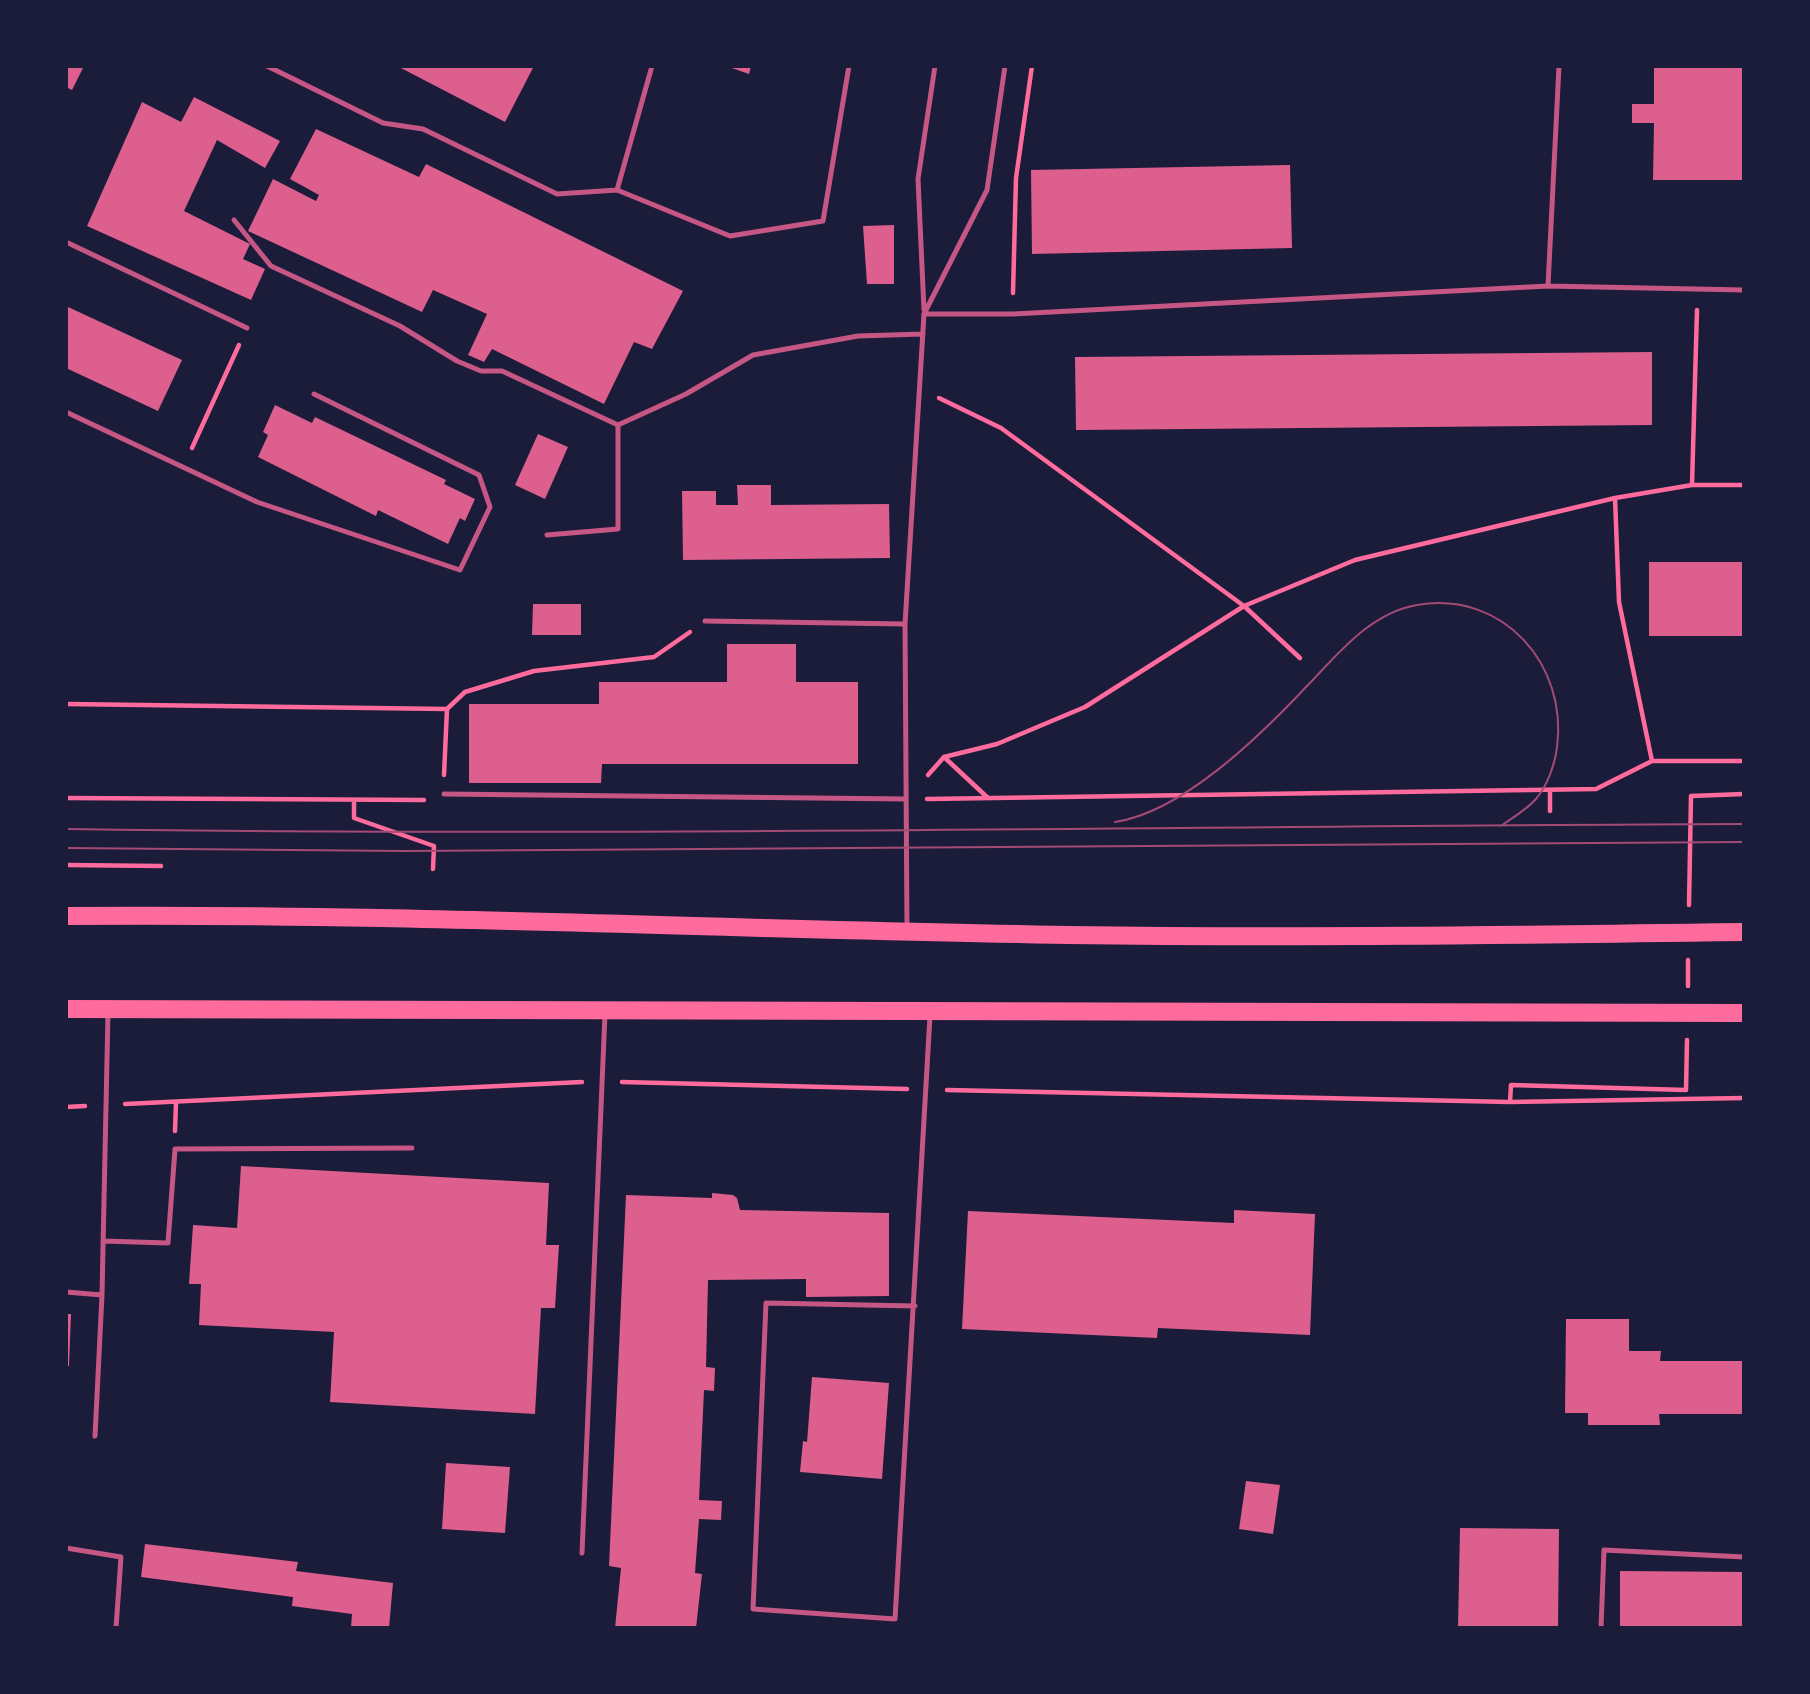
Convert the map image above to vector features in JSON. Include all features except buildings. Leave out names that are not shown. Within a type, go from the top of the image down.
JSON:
[{"type":"main road","points":[[66,916],[253,916],[1067,935],[1321,936],[1744,932]]},
{"type":"main road","points":[[66,1009],[1744,1013]]},
{"type":"lane","points":[[267,66],[383,122],[423,129],[557,194],[617,190],[730,236],[823,221],[849,66]]},
{"type":"lane","points":[[617,190],[652,66]]},
{"type":"lane","points":[[907,930],[905,624],[925,314],[918,179],[935,66]]},
{"type":"lane","points":[[925,314],[987,190],[1005,66]]},
{"type":"lane","points":[[1548,286],[1559,66]]},
{"type":"lane","points":[[233,220],[271,266],[400,326],[457,361],[481,371],[502,371],[618,425],[686,394],[753,355],[858,336],[923,334]]},
{"type":"lane","points":[[66,242],[247,328]]},
{"type":"lane","points":[[925,314],[1013,314],[1548,286],[1744,290]]},
{"type":"lane","points":[[66,412],[257,502],[460,570],[490,507],[479,475],[314,394]]},
{"type":"lane","points":[[547,535],[618,529],[618,425]]},
{"type":"lane","points":[[705,621],[905,624]]},
{"type":"lane","points":[[444,794],[906,799]]},
{"type":"lane","points":[[94,1436],[102,1295],[108,1009]]},
{"type":"lane","points":[[582,1553],[605,1011]]},
{"type":"lane","points":[[915,1306],[766,1303],[753,1609],[895,1619],[915,1306],[930,1013]]},
{"type":"lane","points":[[103,1241],[168,1243],[175,1149],[412,1148]]},
{"type":"lane","points":[[66,1293],[102,1295]]},
{"type":"lane","points":[[66,1548],[121,1557],[116,1628]]},
{"type":"lane","points":[[1601,1628],[1604,1550],[1744,1557]]},
{"type":"path","points":[[1013,314],[1016,178],[1032,66]]},
{"type":"path","points":[[1692,485],[1697,288]]},
{"type":"path","points":[[184,468],[247,328]]},
{"type":"path","points":[[920,388],[1002,428],[1244,607],[1300,658]]},
{"type":"path","points":[[906,799],[944,757],[997,744],[1085,707],[1244,607],[1355,560],[1615,498],[1692,485],[1744,485]]},
{"type":"path","points":[[1615,498],[1619,602],[1652,761]]},
{"type":"path","points":[[66,704],[447,709],[465,692],[534,671],[654,657],[705,621]]},
{"type":"path","points":[[66,798],[425,800],[444,794],[447,709]]},
{"type":"path","points":[[944,757],[989,798]]},
{"type":"path","points":[[906,799],[1596,789],[1652,761],[1744,761]]},
{"type":"path","points":[[1550,790],[1550,811]]},
{"type":"path","points":[[1691,796],[1744,794]]},
{"type":"path","points":[[354,801],[354,818],[434,846],[433,869]]},
{"type":"path","points":[[66,865],[161,866]]},
{"type":"path","points":[[66,1107],[602,1081],[1510,1102],[1744,1098]]},
{"type":"path","points":[[1510,1102],[1511,1085],[1686,1090]]},
{"type":"path","points":[[175,1121],[176,1102]]},
{"type":"tram line","points":[[1115,822],[1141,815],[1167,803],[1219,769],[1267,727],[1343,648],[1370,626],[1400,609],[1448,603],[1477,609],[1502,622],[1523,640],[1540,662],[1552,688],[1558,717],[1557,747],[1550,775],[1535,800],[1501,826]]},
{"type":"tram line","points":[[66,829],[486,832],[1744,824]]},
{"type":"tram line","points":[[66,848],[404,851],[1744,842]]}]
